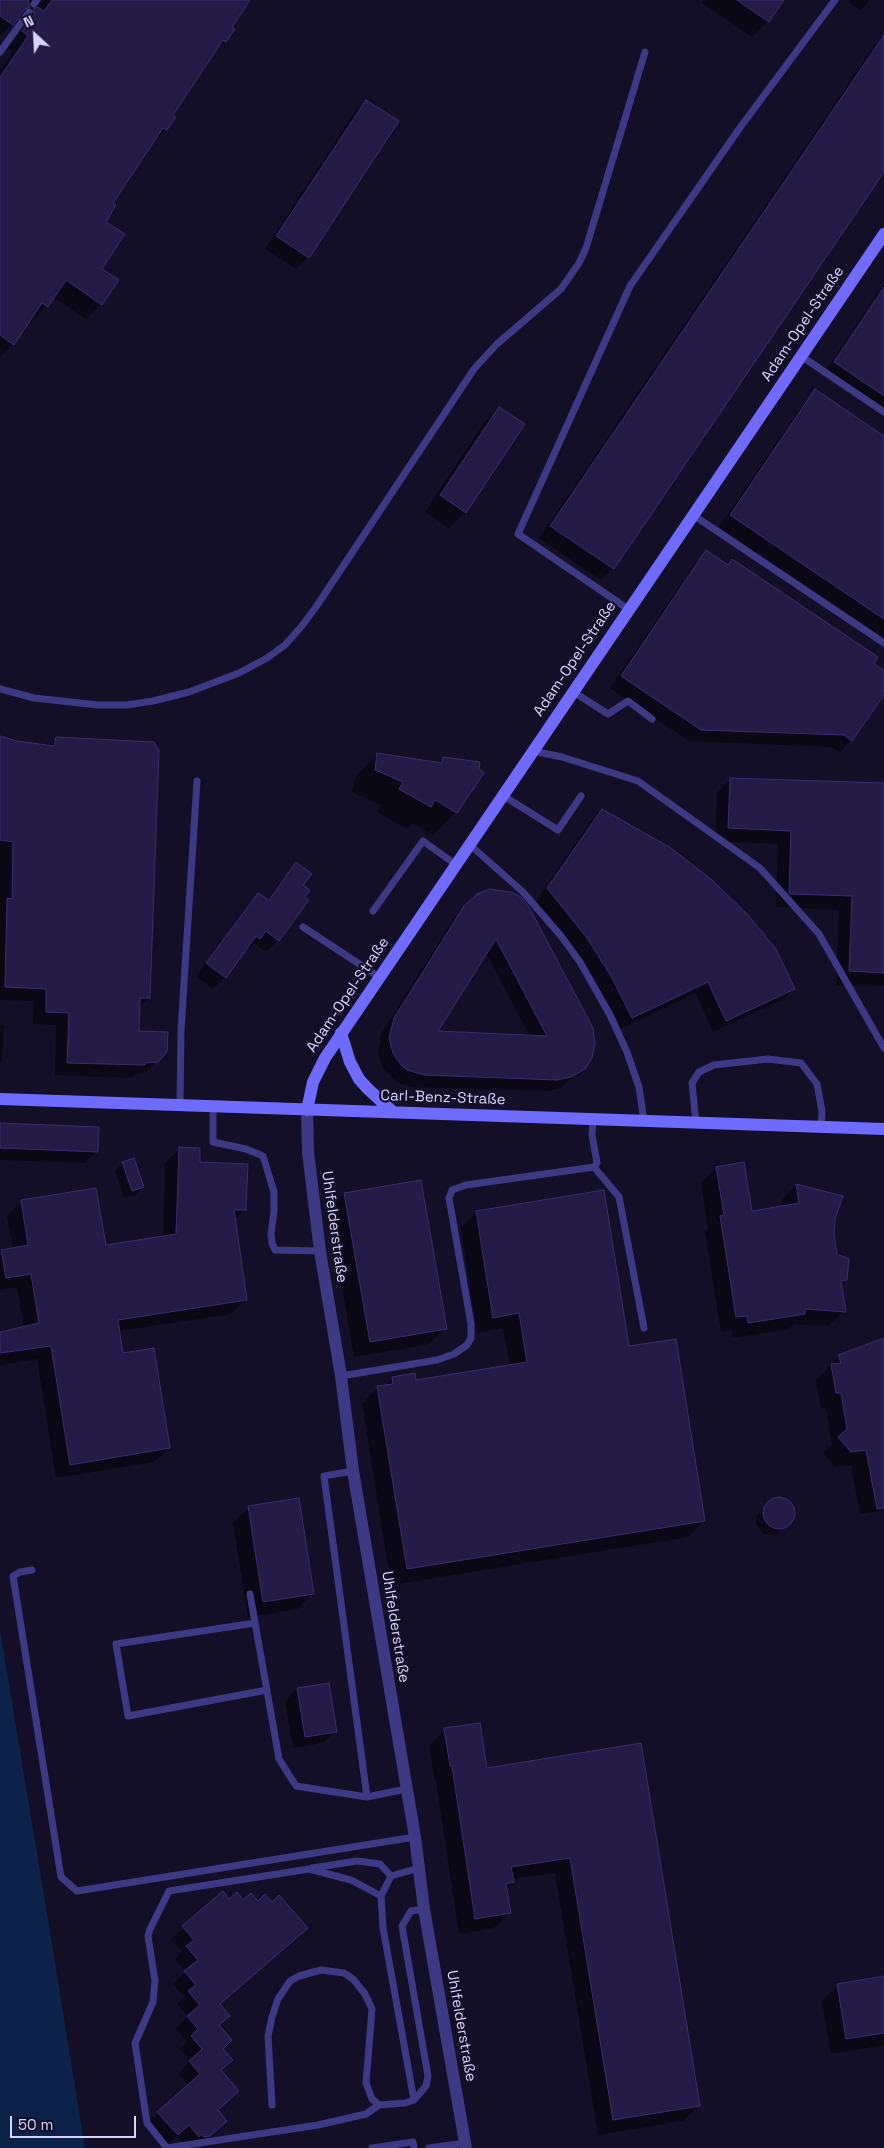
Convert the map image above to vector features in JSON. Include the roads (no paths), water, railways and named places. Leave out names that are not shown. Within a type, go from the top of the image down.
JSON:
[{"type":"main road","name":"Adam-Opel-Straße","points":[[307,1110],[313,1082],[318,1070],[341,1033],[884,234]]},
{"type":"main road","points":[[341,1033],[350,1062],[359,1079],[393,1112]]},
{"type":"main road","name":"Carl-Benz-Straße","points":[[0,1099],[884,1129]]},
{"type":"street","name":"Uhlfelderstraße","points":[[307,1110],[308,1152],[320,1251],[341,1376],[353,1471],[415,1837],[424,1910],[465,2146]]},
{"type":"lane","points":[[628,609],[518,534],[630,286],[739,129],[836,0]]},
{"type":"lane","points":[[0,52],[28,12]]},
{"type":"lane","points":[[0,689],[34,698],[88,704],[127,705],[154,701],[190,692],[239,673],[267,658],[285,645],[301,628],[316,607],[474,369],[497,344],[561,289],[579,264],[586,248],[644,52]]},
{"type":"lane","points":[[801,356],[884,412]]},
{"type":"lane","points":[[693,514],[884,643]]},
{"type":"lane","points":[[572,691],[608,714],[628,701],[652,719]]},
{"type":"lane","points":[[531,751],[562,757],[638,781],[760,868],[819,934],[884,1048]]},
{"type":"lane","points":[[180,1104],[181,1030],[198,781]]},
{"type":"lane","points":[[501,795],[558,830],[581,796]]},
{"type":"lane","points":[[373,911],[423,841],[455,864]]},
{"type":"lane","points":[[469,844],[524,892],[580,962],[610,1015],[627,1052],[639,1087],[644,1121]]},
{"type":"lane","points":[[303,927],[379,977]]},
{"type":"lane","points":[[696,1123],[692,1083],[698,1072],[714,1065],[768,1059],[801,1063],[817,1084],[822,1111],[821,1128]]},
{"type":"lane","points":[[214,1106],[213,1142],[246,1149],[264,1156],[274,1192],[271,1234],[275,1250],[320,1251]]},
{"type":"lane","points":[[593,1120],[592,1135],[597,1163],[594,1167]]},
{"type":"lane","points":[[594,1167],[620,1197],[644,1328]]},
{"type":"lane","points":[[341,1376],[437,1360],[454,1354],[470,1342],[471,1324],[449,1198],[452,1190],[466,1185],[594,1167]]},
{"type":"lane","points":[[353,1471],[324,1476],[368,1797]]},
{"type":"lane","points":[[32,1570],[20,1572],[13,1576],[61,1877],[77,1891],[415,1837]]},
{"type":"lane","points":[[250,1594],[279,1759],[296,1786],[368,1797],[406,1789]]},
{"type":"lane","points":[[255,1623],[116,1644],[128,1716],[267,1690]]},
{"type":"lane","points":[[391,1876],[380,1864],[357,1861],[169,1891],[148,1936],[155,1981],[153,2002],[135,2043],[147,2123],[167,2148],[318,2125],[366,2114],[379,2105],[396,2105],[414,2100],[426,2086],[428,2076],[402,1926],[411,1911],[424,1910]]},
{"type":"lane","points":[[414,2100],[383,1928],[380,1896],[391,1876],[419,1868]]},
{"type":"lane","points":[[309,1869],[351,1880],[380,1896]]},
{"type":"lane","points":[[272,2105],[268,2036],[278,1999],[290,1981],[299,1976],[321,1970],[344,1973],[353,1979],[360,1986],[369,2002],[372,2009],[366,2083],[369,2093],[379,2105]]},
{"type":"lane","points":[[372,2148],[412,2142],[414,2148]]},
{"type":"lane","points":[[429,2148],[465,2146]]},
{"type":"water","points":[[0,1629],[44,1895],[85,2148],[0,2148]]}]
